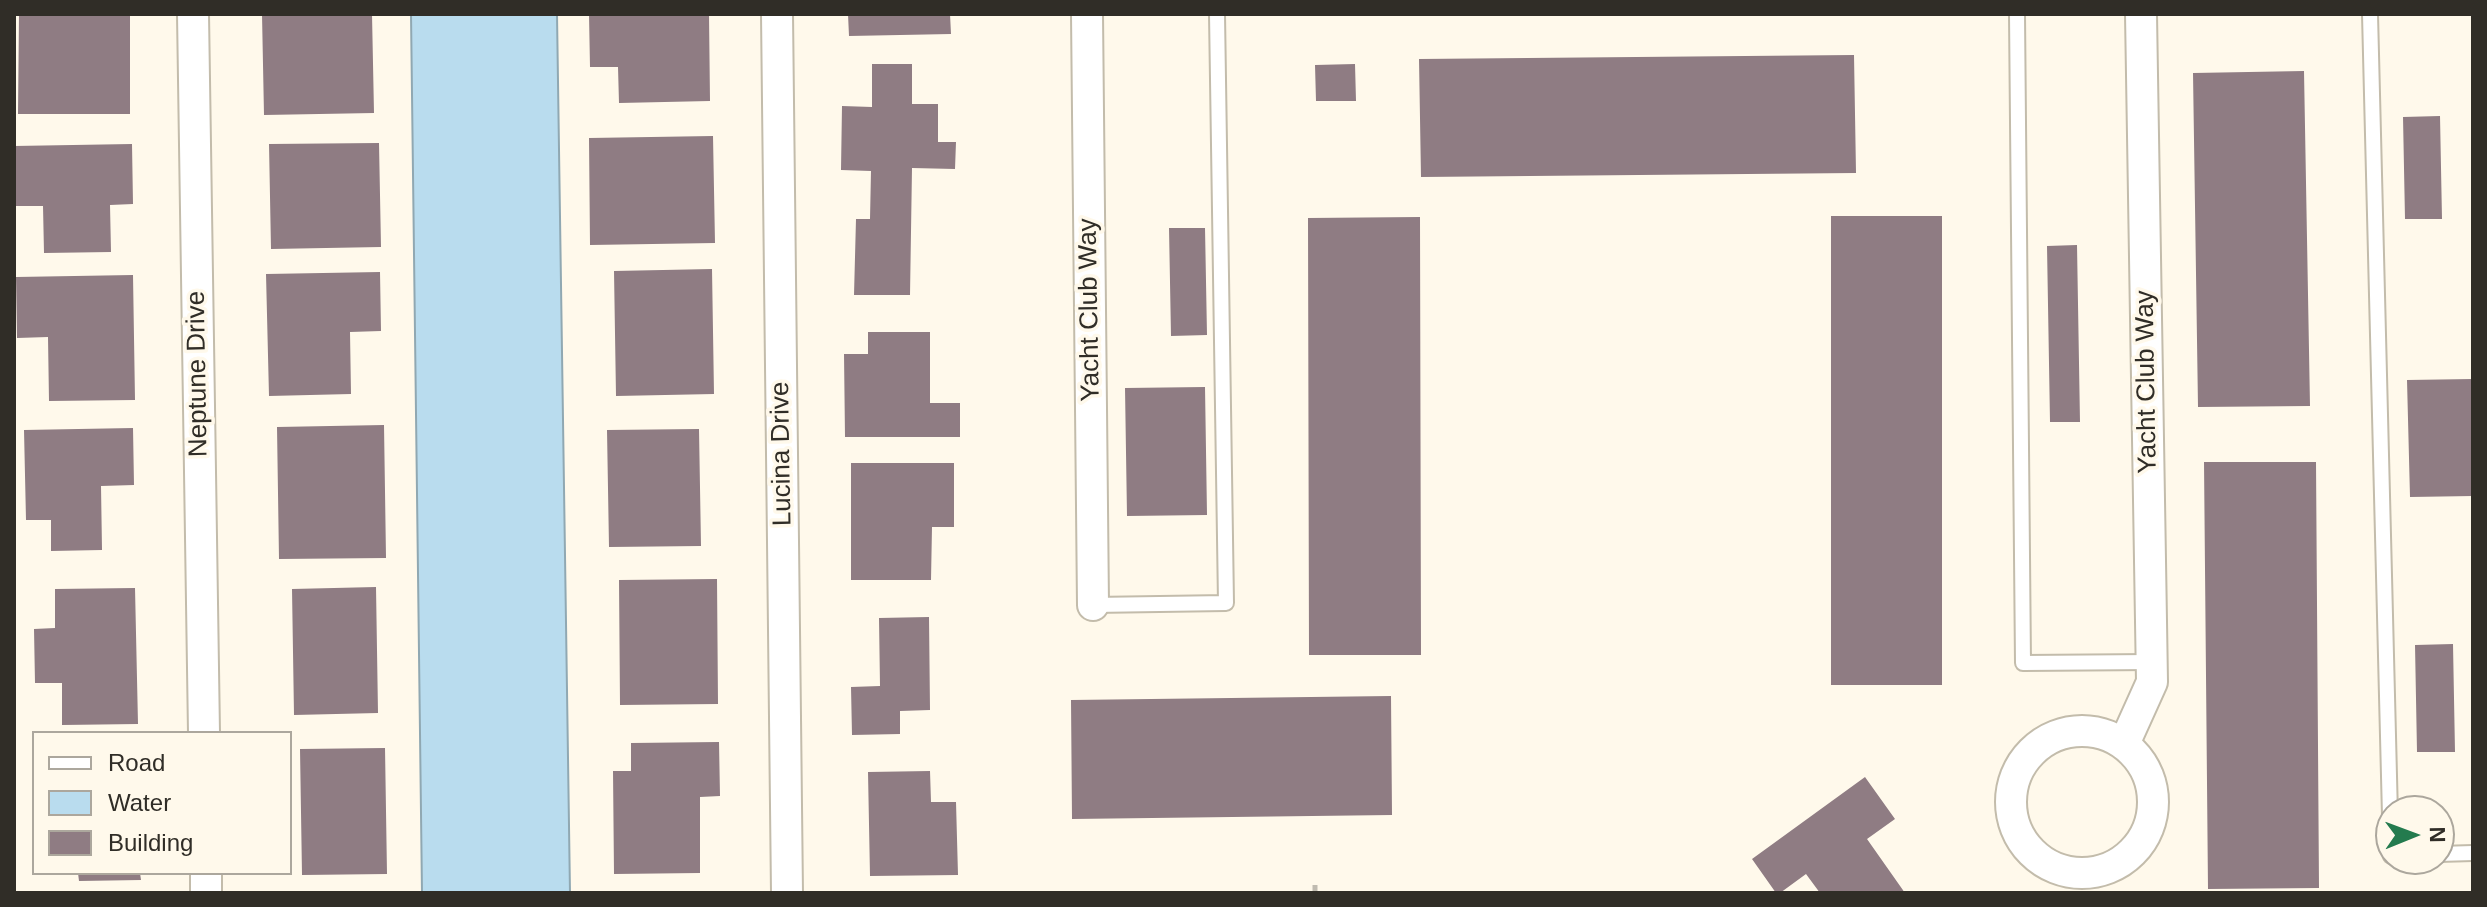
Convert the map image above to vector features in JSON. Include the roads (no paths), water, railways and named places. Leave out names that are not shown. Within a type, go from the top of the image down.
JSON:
[{"type":"street","name":"Neptune Drive","points":[[193,14],[204,731]]},
{"type":"street","name":"Lucina Drive","points":[[777,14],[787,893]]},
{"type":"street","name":"Yacht Club Way","points":[[1087,14],[1093,605]]},
{"type":"street","name":"Yacht Club Way","points":[[2124,744],[2152,682],[2141,14]]},
{"type":"street","points":[[2081,731],[2103,734],[2124,744],[2140,761],[2151,783],[2153,807],[2148,831],[2134,851],[2115,866],[2092,873],[2068,872],[2046,863],[2028,848],[2016,828],[2012,806],[2014,783],[2023,763],[2039,746],[2058,735],[2081,731]]},
{"type":"lane","points":[[1093,605],[1226,603],[1217,14]]},
{"type":"lane","points":[[2017,14],[2023,663],[2152,662]]},
{"type":"lane","points":[[2370,14],[2389,795]]},
{"type":"water","points":[[411,14],[557,14],[570,893],[422,893]]}]
